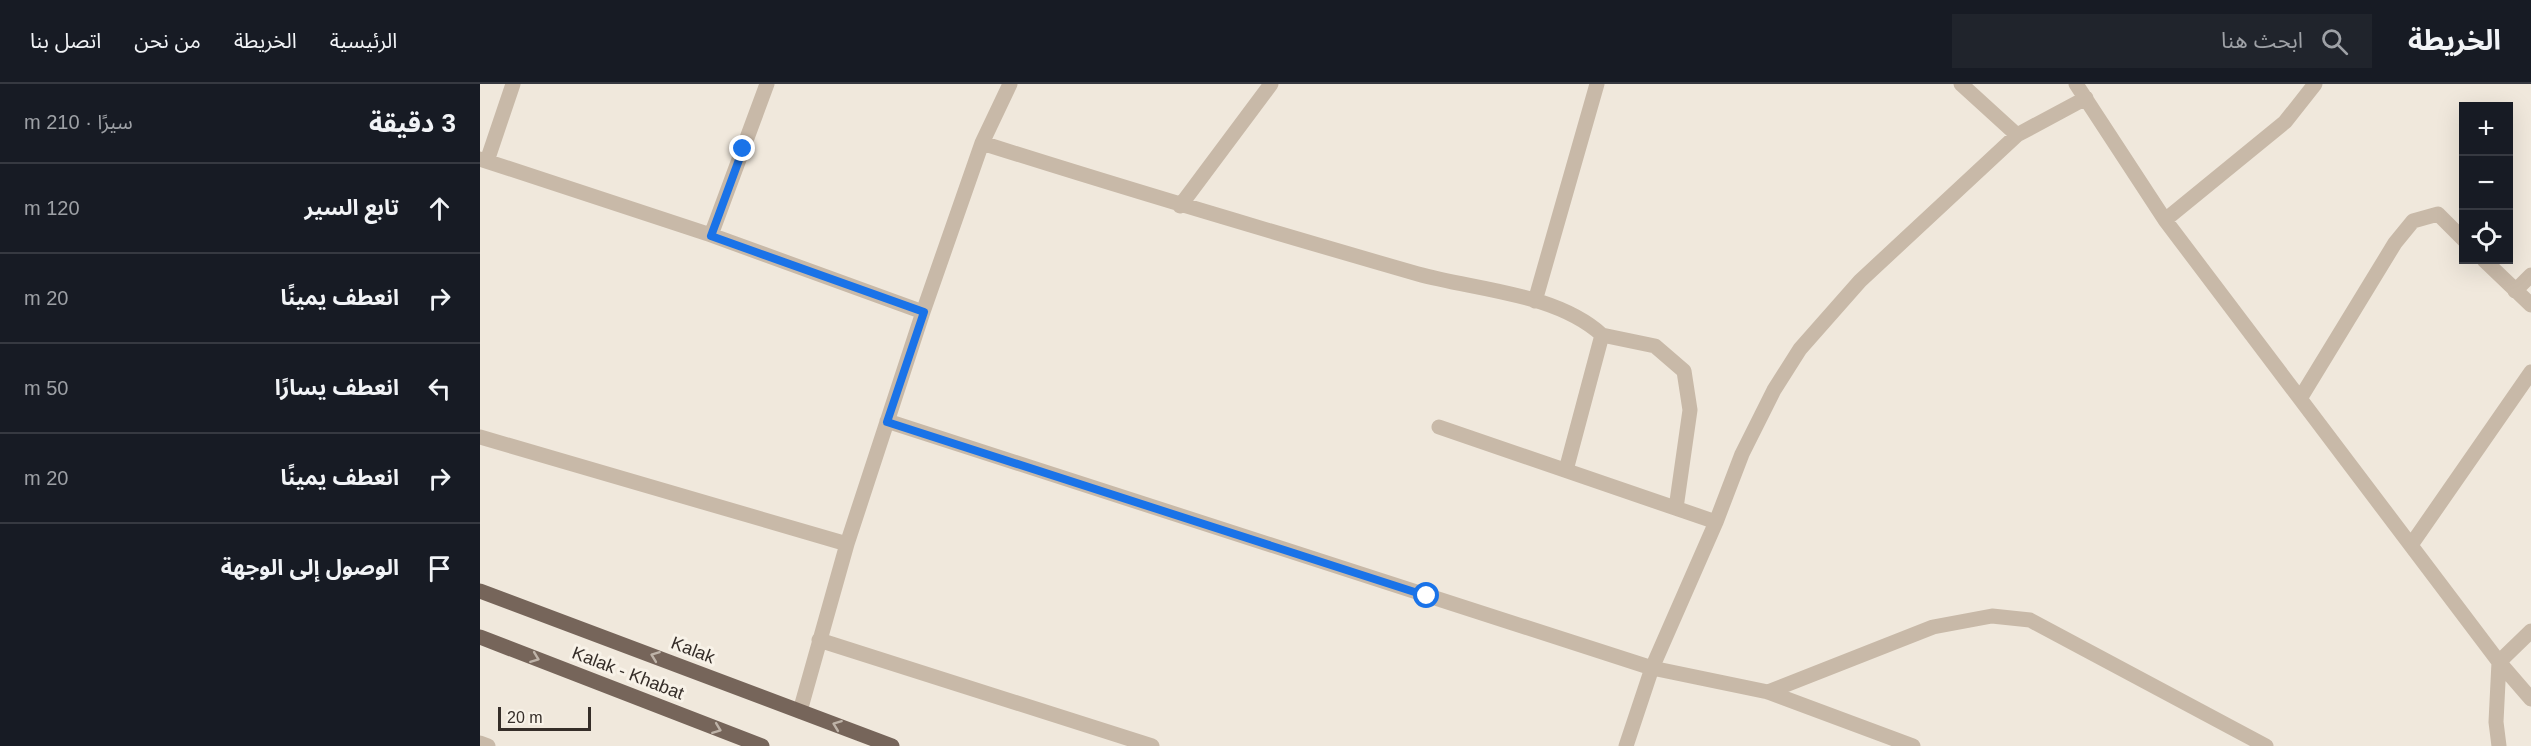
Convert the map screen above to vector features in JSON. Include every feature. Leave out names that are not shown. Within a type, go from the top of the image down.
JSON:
[{"type":"main road","name":"Kalak","points":[[480,591],[892,746]]},
{"type":"main road","name":"Kalak - Khabat","points":[[480,637],[762,746]]},
{"type":"street","points":[[513,84],[483,160],[711,236],[924,312]]},
{"type":"street","points":[[711,236],[767,84]]},
{"type":"street","points":[[800,711],[847,544],[887,422],[982,143],[1010,84]]},
{"type":"street","points":[[1180,206],[1271,84]]},
{"type":"street","points":[[1535,300],[1597,84]]},
{"type":"street","points":[[1961,84],[2017,135]]},
{"type":"street","points":[[2076,84],[2165,220],[2499,662],[2531,699]]},
{"type":"street","points":[[2165,220],[2285,122],[2315,84]]},
{"type":"street","points":[[1626,746],[1653,668],[1716,522],[1742,454],[1774,390],[1800,348],[1860,281],[2017,135],[2086,98]]},
{"type":"street","points":[[982,143],[1180,206],[1441,280],[1535,300],[1588,322],[1602,335],[1656,346],[1684,371],[1690,410],[1676,508]]},
{"type":"street","points":[[2301,397],[2395,243],[2413,221],[2438,214],[2459,236]]},
{"type":"street","points":[[2488,264],[2531,305]]},
{"type":"street","points":[[2515,291],[2531,275]]},
{"type":"street","points":[[1566,470],[1602,335]]},
{"type":"street","points":[[2411,545],[2531,372]]},
{"type":"street","points":[[887,422],[1653,668],[1768,692],[1913,746]]},
{"type":"street","points":[[1439,427],[1716,522]]},
{"type":"street","points":[[480,437],[847,544]]},
{"type":"street","points":[[1768,692],[1933,627],[1992,616],[2030,620],[2246,742],[2266,746]]},
{"type":"street","points":[[2499,746],[2496,723],[2499,662],[2531,631]]},
{"type":"street","points":[[819,640],[1152,746]]},
{"type":"street","points":[[480,743],[488,746]]},
{"type":"route","points":[[743,149],[711,236],[924,312],[887,422],[1427,596]]}]
